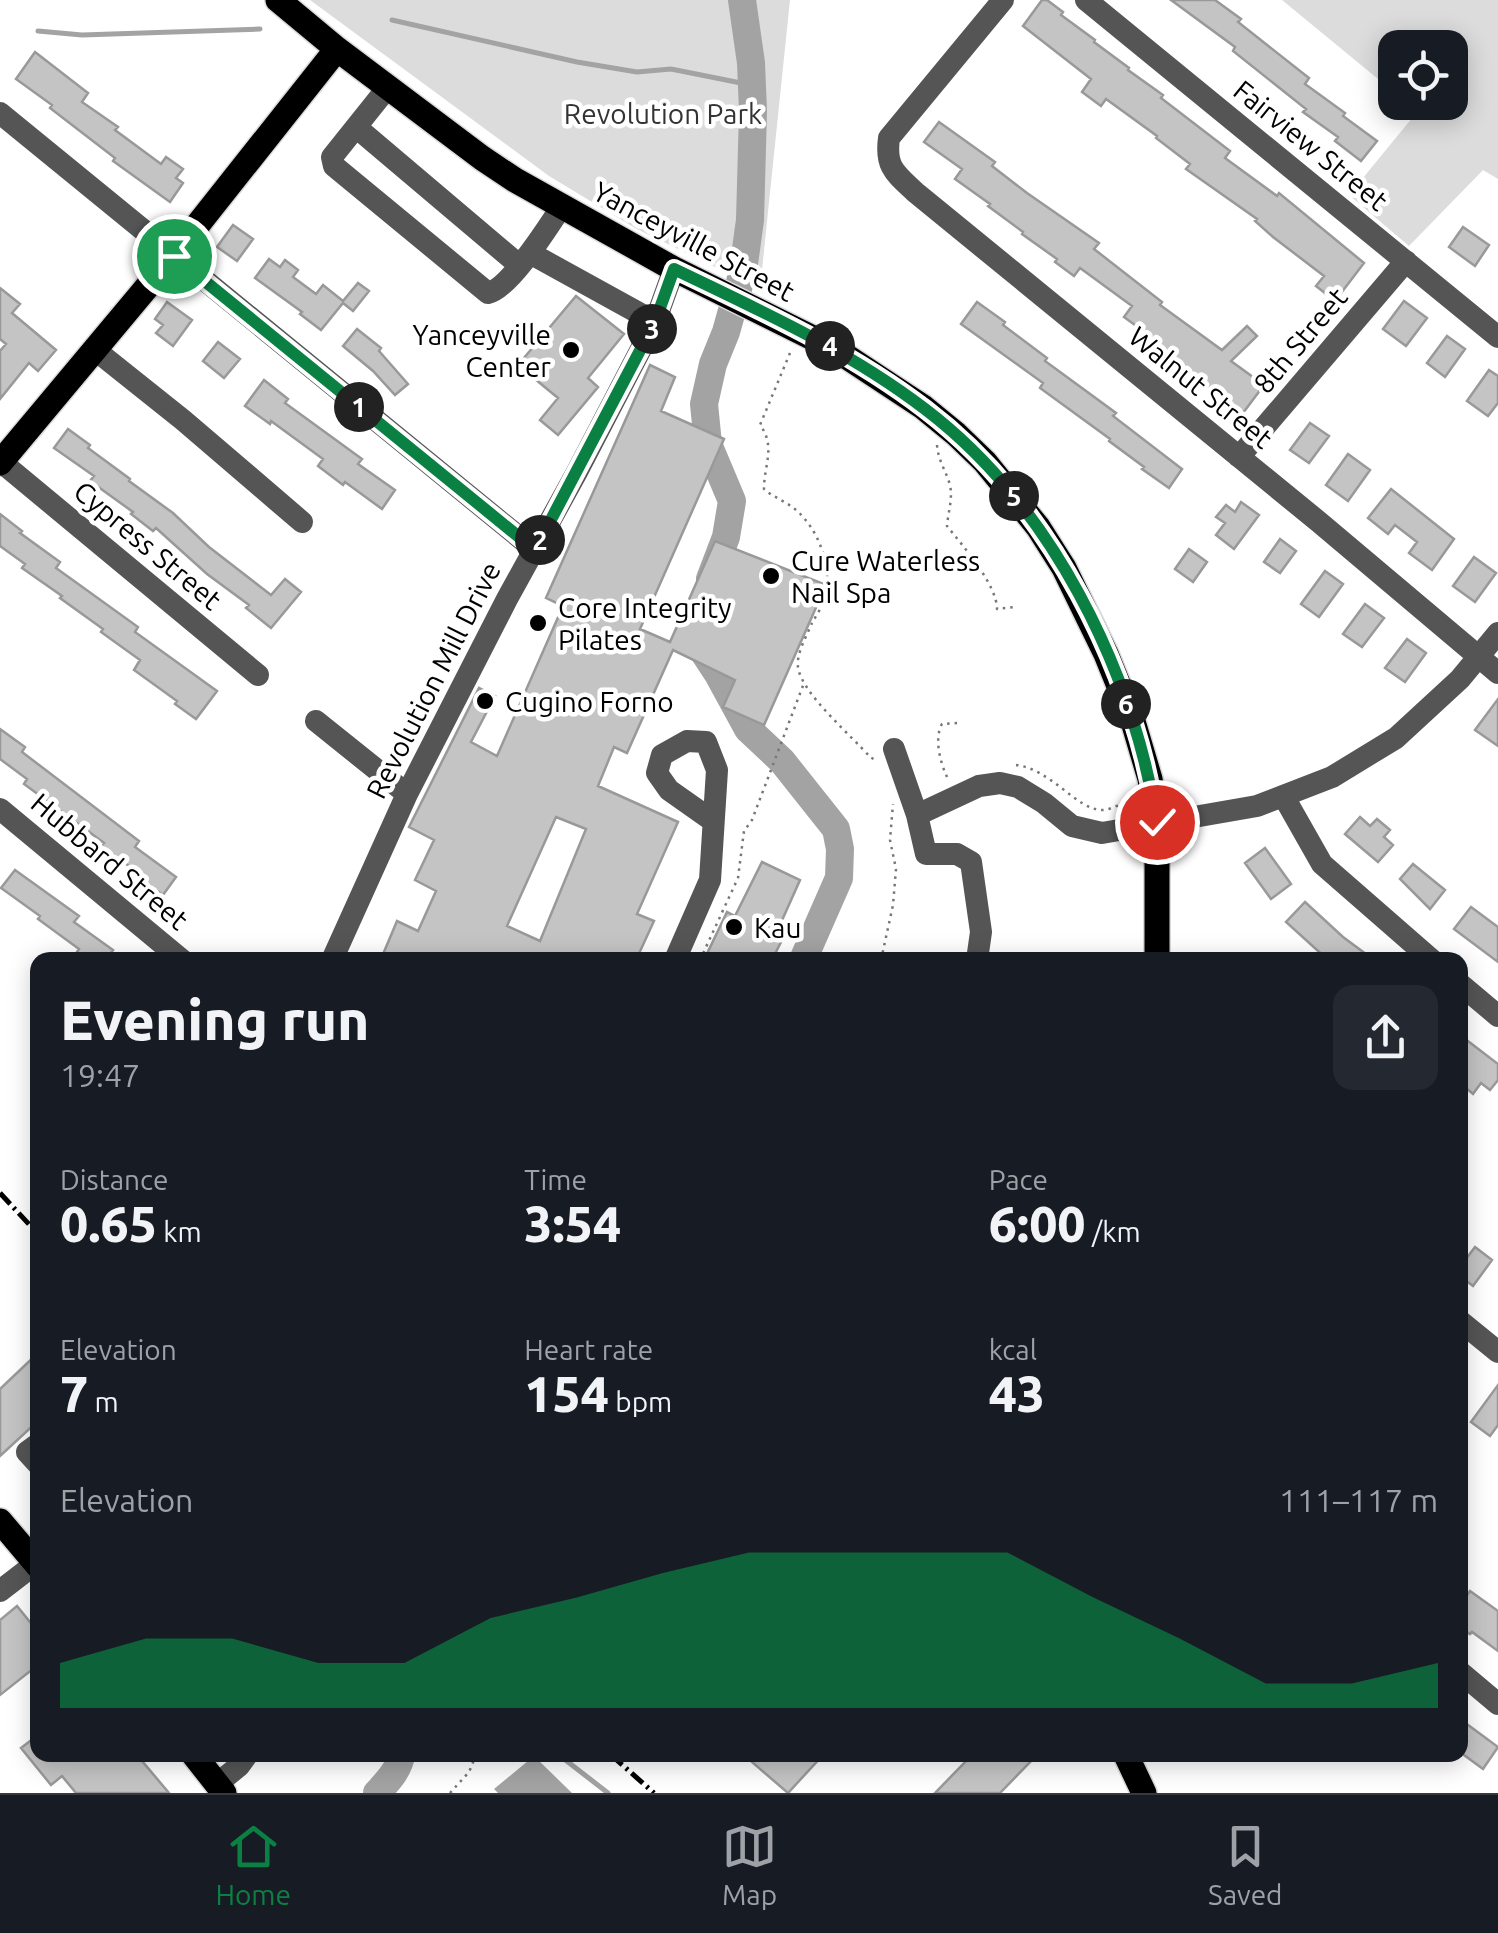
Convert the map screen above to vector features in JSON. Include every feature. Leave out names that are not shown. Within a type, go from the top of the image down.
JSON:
[{"type":"main road","name":"Yanceyville Street","points":[[278,0],[482,158],[683,274],[835,349],[923,407],[985,462],[1030,516],[1064,568],[1132,718],[1150,779],[1157,822],[1157,952]]},
{"type":"main road","points":[[0,462],[174,256],[337,48]]},
{"type":"main road","points":[[0,1521],[30,1553]]},
{"type":"main road","points":[[200,1762],[220,1788]]},
{"type":"main road","points":[[1129,1762],[1144,1793]]},
{"type":"street","name":"Walnut Street","points":[[1003,0],[889,138],[886,154],[892,170],[1498,673]]},
{"type":"street","name":"Fairview Street","points":[[1086,0],[1498,336]]},
{"type":"street","points":[[388,87],[332,157],[334,166],[488,292],[497,290],[525,259],[562,206]]},
{"type":"street","points":[[0,112],[535,550]]},
{"type":"street","points":[[356,127],[525,259],[655,322]]},
{"type":"street","name":"8th Street","points":[[1240,457],[1406,261]]},
{"type":"street","name":"Revolution Mill Drive","points":[[336,952],[407,794],[683,274]]},
{"type":"street","points":[[94,349],[302,522]]},
{"type":"street","name":"Cypress Street","points":[[0,462],[258,675]]},
{"type":"street","points":[[917,815],[980,786],[1000,783],[1018,787],[1072,826],[1102,833],[1257,806],[1332,777],[1396,738],[1460,678],[1498,634]]},
{"type":"street","points":[[316,721],[407,794]]},
{"type":"street","points":[[888,757],[909,792],[926,854],[957,854],[971,862],[981,932],[978,952]]},
{"type":"street","points":[[1284,797],[1322,864],[1423,952]]},
{"type":"street","name":"Hubbard Street","points":[[0,809],[172,952]]},
{"type":"street","points":[[678,952],[710,880],[713,821]]},
{"type":"street","points":[[1468,991],[1498,1016]]},
{"type":"street","points":[[1468,1327],[1498,1352]]},
{"type":"street","points":[[0,1592],[30,1563]]},
{"type":"street","points":[[1468,1679],[1498,1704]]},
{"type":"street","points":[[220,1788],[242,1762]]},
{"type":"path","points":[[791,350],[760,425],[770,445],[764,488],[804,517],[815,532],[826,566],[826,595],[797,664],[804,684],[820,706],[870,757],[888,757]]},
{"type":"path","points":[[937,444],[950,486],[948,526],[990,587],[998,609],[1014,607]]},
{"type":"path","points":[[704,952],[738,878],[744,831],[758,806],[804,684]]},
{"type":"path","points":[[950,782],[944,771],[938,730],[942,724],[959,723]]},
{"type":"path","points":[[883,952],[896,869],[890,840],[894,797],[909,792]]},
{"type":"path","points":[[450,1793],[473,1762]]},
{"type":"green space","name":"Revolution Park","points":[[310,0],[790,0],[760,289],[635,228],[549,176]]},
{"type":"green space","points":[[1282,0],[1498,0],[1498,179],[1483,170],[1409,246],[1349,195],[1410,120],[1468,120],[1468,30],[1378,30],[1378,79]]},
{"type":"shaded area","points":[[527,1762],[540,1762],[572,1793],[498,1793],[494,1789]]},
{"type":"building","points":[[1042,0],[1063,12],[1061,15],[1230,151],[1225,158],[1277,196],[1279,193],[1364,263],[1335,301],[1316,286],[1324,276],[1273,237],[1257,219],[1186,169],[1190,164],[1157,136],[1106,99],[1101,106],[1082,92],[1091,79],[1023,26]]},
{"type":"building","points":[[1171,0],[1215,0],[1309,78],[1305,84],[1377,141],[1361,161],[1335,141],[1338,137],[1303,112],[1306,109],[1233,51],[1235,47]]},
{"type":"building","points":[[35,52],[88,93],[82,102],[118,127],[115,130],[161,164],[166,157],[183,169],[176,178],[183,183],[170,202],[113,161],[115,158],[16,79]]},
{"type":"building","points":[[939,122],[995,162],[992,166],[1027,193],[1099,243],[1094,249],[1162,302],[1160,305],[1222,350],[1247,326],[1257,336],[1231,361],[1264,385],[1243,413],[1124,317],[1132,306],[1080,268],[1074,276],[955,179],[962,169],[924,142]]},
{"type":"building","points":[[233,225],[253,239],[237,261],[217,247]]},
{"type":"building","points":[[1463,227],[1489,245],[1475,266],[1449,247]]},
{"type":"building","points":[[269,259],[280,267],[285,260],[298,270],[293,277],[316,294],[323,285],[343,301],[358,283],[369,291],[353,311],[343,303],[321,330],[255,278]]},
{"type":"building","points":[[0,288],[20,304],[12,313],[56,350],[38,371],[29,363],[0,399],[0,351],[6,344],[0,339]]},
{"type":"building","name":"Yanceyville Center","points":[[576,296],[624,334],[588,378],[598,387],[558,435],[540,420],[558,398],[518,365]]},
{"type":"building","points":[[1404,301],[1427,318],[1406,346],[1383,329]]},
{"type":"building","points":[[167,302],[192,320],[173,346],[156,333],[163,325],[155,319]]},
{"type":"building","points":[[977,302],[1182,469],[1169,488],[1040,388],[1043,383],[961,324]]},
{"type":"building","points":[[357,329],[381,348],[379,351],[408,384],[395,395],[343,346]]},
{"type":"building","points":[[1447,336],[1465,349],[1445,377],[1427,363]]},
{"type":"building","points":[[218,342],[240,359],[224,378],[203,361]]},
{"type":"building","points":[[650,365],[675,377],[661,411],[724,439],[640,629],[670,642],[715,541],[826,585],[764,725],[723,707],[735,680],[673,650],[627,753],[614,747],[598,786],[678,822],[637,914],[654,921],[640,952],[384,952],[397,921],[418,931],[436,891],[415,880],[434,840],[409,827],[479,688],[495,696],[471,742],[497,756],[563,606],[546,598]],"holes":[[[556,817],[586,829],[540,941],[507,926]]]},
{"type":"building","points":[[1489,370],[1498,376],[1498,403],[1488,416],[1467,401]]},
{"type":"building","points":[[264,380],[288,399],[285,403],[362,459],[358,464],[395,490],[382,509],[318,466],[323,459],[245,406]]},
{"type":"building","points":[[1310,423],[1329,436],[1309,463],[1290,450]]},
{"type":"building","points":[[68,429],[271,595],[285,579],[301,592],[271,628],[156,528],[153,531],[90,481],[94,476],[54,448]]},
{"type":"building","points":[[1348,454],[1370,470],[1348,501],[1326,485]]},
{"type":"building","points":[[1391,489],[1454,539],[1432,570],[1409,553],[1417,542],[1395,525],[1388,534],[1368,518]]},
{"type":"building","points":[[1241,502],[1259,515],[1234,549],[1216,535],[1225,523],[1216,517],[1226,505],[1235,512]]},
{"type":"building","points":[[0,514],[60,562],[56,568],[217,691],[196,719],[134,670],[140,660],[22,568],[25,564],[0,546]]},
{"type":"building","points":[[1280,539],[1296,551],[1280,573],[1264,562]]},
{"type":"building","points":[[1189,549],[1207,562],[1193,582],[1175,569]]},
{"type":"building","points":[[1474,557],[1496,573],[1475,602],[1453,586]]},
{"type":"building","points":[[1325,571],[1343,584],[1319,617],[1301,604]]},
{"type":"building","points":[[1365,604],[1384,618],[1362,647],[1343,634]]},
{"type":"building","points":[[1407,639],[1426,653],[1405,682],[1385,668]]},
{"type":"building","points":[[1498,699],[1498,746],[1475,730]]},
{"type":"building","points":[[0,729],[25,747],[22,752],[139,841],[135,847],[176,877],[163,895],[101,846],[104,843],[24,784],[27,779],[0,759]]},
{"type":"building","points":[[1360,817],[1370,826],[1377,819],[1390,830],[1384,837],[1393,845],[1378,862],[1345,834]]},
{"type":"building","points":[[1265,848],[1291,884],[1271,899],[1245,863]]},
{"type":"building","points":[[762,862],[800,880],[775,936],[782,940],[776,952],[708,952],[727,912],[735,916]]},
{"type":"building","points":[[1413,864],[1445,890],[1430,909],[1400,879]]},
{"type":"building","points":[[15,870],[79,916],[74,922],[113,950],[77,952],[79,949],[38,919],[40,916],[1,888]]},
{"type":"building","points":[[1305,902],[1363,952],[1319,952],[1286,922]]},
{"type":"building","points":[[1471,907],[1498,927],[1498,962],[1454,929]]},
{"type":"building","points":[[1468,1041],[1498,1064],[1498,1080],[1490,1090],[1481,1083],[1473,1094],[1468,1090]]},
{"type":"building","points":[[1475,1247],[1492,1260],[1473,1286],[1468,1282],[1468,1256]]},
{"type":"building","points":[[30,1361],[30,1428],[0,1456],[0,1389]]},
{"type":"building","points":[[1498,1385],[1498,1425],[1490,1436],[1471,1422]]},
{"type":"building","points":[[1470,1591],[1498,1611],[1498,1651],[1468,1633]]},
{"type":"building","points":[[17,1606],[30,1622],[30,1671],[0,1695],[0,1620]]},
{"type":"building","points":[[1468,1725],[1498,1747],[1483,1769],[1468,1758]]},
{"type":"building","points":[[30,1741],[30,1759],[21,1748]]},
{"type":"building","points":[[32,1762],[143,1762],[169,1793],[76,1793],[62,1776],[51,1785]]},
{"type":"building","points":[[752,1762],[817,1762],[788,1793]]},
{"type":"building","points":[[965,1762],[1030,1762],[1000,1793],[935,1793]]},
{"type":"waterway","points":[[710,579],[726,537],[732,501],[708,444],[704,404],[743,271],[750,220],[753,111],[742,0]]},
{"type":"waterway","points":[[392,20],[577,62],[637,72],[671,69],[751,85]]},
{"type":"waterway","points":[[38,31],[82,35],[260,29]]},
{"type":"waterway","points":[[697,642],[748,729],[782,761],[836,829],[839,878],[807,952]]},
{"type":"waterway","points":[[377,1793],[399,1762]]},
{"type":"waterway","points":[[568,1762],[608,1793]]},
{"type":"railway","points":[[0,1193],[30,1225]]},
{"type":"railway","points":[[619,1762],[654,1793]]},
{"type":"place","name":"Yanceyville Center","points":[[571,350]]},
{"type":"place","name":"Cure Waterless Nail Spa","points":[[771,576]]},
{"type":"place","name":"Core Integrity Pilates","points":[[538,623]]},
{"type":"place","name":"Cugino Forno","points":[[485,701]]},
{"type":"place","name":"Kau","points":[[734,927]]},
{"type":"route","points":[[174,256],[535,550],[655,322],[674,269],[835,349],[923,407],[956,434],[985,462],[1038,527],[1088,613],[1132,718],[1150,779],[1157,822]]}]
